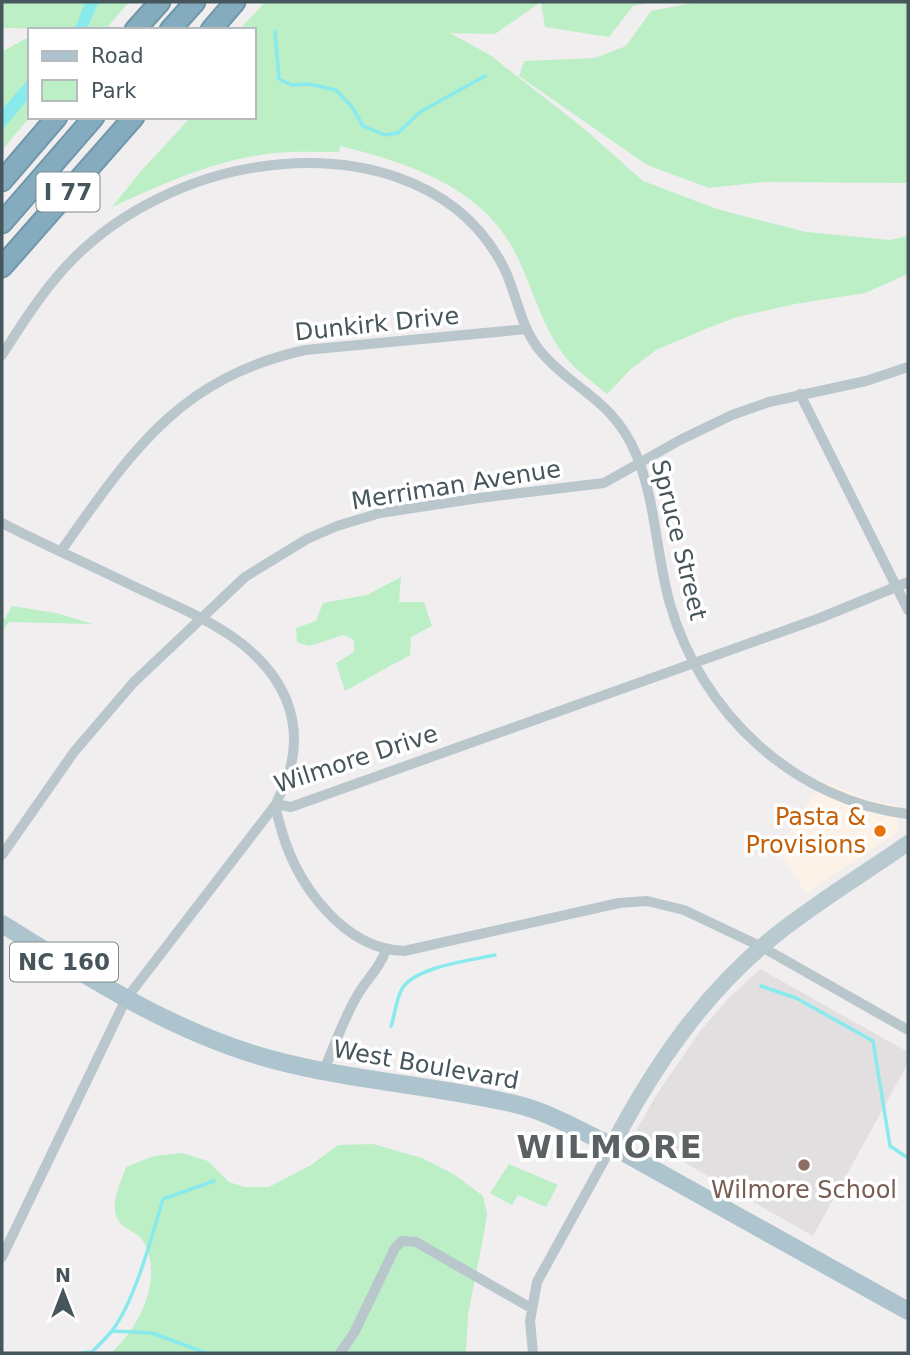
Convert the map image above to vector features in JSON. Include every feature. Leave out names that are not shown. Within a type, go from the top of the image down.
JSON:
[{"type":"highway","points":[[127,28],[148,2]]},
{"type":"highway","points":[[137,28],[160,2]]},
{"type":"highway","points":[[172,28],[195,2]]},
{"type":"highway","points":[[213,28],[235,2]]},
{"type":"highway","points":[[2,181],[54,119]]},
{"type":"highway","name":"I 77","points":[[2,223],[92,119]]},
{"type":"highway","name":"I 77","points":[[2,267],[132,119]]},
{"type":"main road","name":"West Boulevard","points":[[2,924],[126,999],[201,1035],[269,1058],[323,1072],[517,1105],[564,1123],[612,1146],[908,1311]]},
{"type":"street","name":"Spruce Street","points":[[2,355],[33,307],[74,257],[115,225],[167,195],[213,177],[246,169],[298,162],[343,164],[388,174],[425,188],[446,201],[474,226],[501,262],[527,329],[539,349],[594,396],[610,412],[629,439],[640,463],[670,606],[694,663],[732,719],[753,741],[815,787],[854,803],[908,814]]},
{"type":"street","name":"Dunkirk Drive","points":[[61,551],[149,434],[194,396],[221,379],[276,357],[305,351],[527,329]]},
{"type":"street","name":"Merriman Avenue","points":[[2,855],[63,766],[105,713],[200,618],[260,566],[307,539],[337,526],[380,513],[590,486],[612,480],[697,431],[732,415],[800,394],[866,381],[908,367]]},
{"type":"street","points":[[800,394],[908,610]]},
{"type":"street","points":[[2,523],[200,618],[253,653],[278,683],[287,701],[294,730],[292,761],[276,804],[285,842],[300,875],[315,897],[346,928],[366,942],[386,949],[420,949],[619,903],[648,901],[684,910],[762,947],[908,1030]]},
{"type":"street","name":"Wilmore Drive","points":[[2,1257],[126,999],[276,804],[291,807],[694,663],[908,582]]},
{"type":"street","points":[[533,1353],[531,1308],[537,1282],[545,1264],[639,1095],[688,1024],[714,993],[762,947],[908,843]]},
{"type":"street","points":[[323,1072],[343,1024],[386,949]]},
{"type":"street","points":[[340,1353],[359,1324],[395,1248],[406,1241],[416,1242],[531,1308]]},
{"type":"shaded area","points":[[822,781],[873,801],[897,805],[897,833],[813,888],[807,895],[778,851]]},
{"type":"shaded area","points":[[760,969],[908,1052],[908,1063],[813,1236],[636,1135],[657,1094],[701,1030],[727,1000]]},
{"type":"green space","points":[[2,2],[129,2],[107,28],[2,28]]},
{"type":"green space","points":[[265,2],[541,2],[495,34],[450,33],[490,55],[582,127],[643,181],[717,209],[806,232],[890,240],[908,236],[908,274],[865,293],[795,304],[737,317],[708,328],[656,350],[631,369],[607,394],[576,368],[557,346],[516,254],[493,220],[455,189],[410,167],[340,146],[339,152],[275,153],[212,166],[112,207],[189,119],[256,119],[256,28],[241,28]]},
{"type":"green space","points":[[541,2],[650,2],[633,6],[609,37],[545,27]]},
{"type":"green space","points":[[908,2],[908,183],[764,182],[709,188],[647,165],[519,76],[524,61],[595,58],[626,46],[651,11],[692,3]]},
{"type":"green space","points":[[28,37],[28,119],[2,150],[2,52]]},
{"type":"green space","points":[[401,577],[399,602],[424,602],[432,626],[411,637],[410,655],[345,691],[336,663],[354,652],[354,640],[344,635],[309,646],[297,642],[296,628],[316,621],[323,603],[367,595]]},
{"type":"green space","points":[[12,606],[56,613],[93,624],[9,622],[2,632],[2,617],[5,619]]},
{"type":"green space","points":[[373,1144],[422,1158],[455,1175],[483,1196],[487,1213],[468,1315],[466,1353],[111,1353],[131,1330],[146,1301],[150,1286],[149,1255],[143,1241],[120,1223],[116,1214],[117,1194],[126,1167],[154,1156],[182,1153],[208,1161],[229,1182],[244,1187],[269,1187],[311,1165],[338,1145]]},
{"type":"green space","points":[[509,1164],[558,1185],[546,1207],[518,1195],[512,1205],[490,1193]]},
{"type":"water","points":[[85,2],[99,2],[87,28],[74,28]]},
{"type":"water","points":[[28,79],[28,99],[2,130],[2,110]]},
{"type":"waterway","points":[[275,32],[279,79],[292,85],[309,84],[336,90],[352,107],[363,126],[385,135],[398,133],[420,112],[485,76]]},
{"type":"waterway","points":[[391,1026],[400,993],[408,981],[444,966],[495,955]]},
{"type":"waterway","points":[[761,986],[796,998],[873,1041],[890,1146],[908,1158]]},
{"type":"waterway","points":[[80,1353],[92,1352],[119,1320],[142,1269],[163,1199],[214,1181]]},
{"type":"waterway","points":[[112,1331],[152,1333],[206,1353]]},
{"type":"place","name":"Pasta & Provisions","points":[[880,831]]},
{"type":"place","name":"Wilmore School","points":[[804,1165]]},
{"type":"district","name":"WILMORE","points":[[610,1147]]}]
